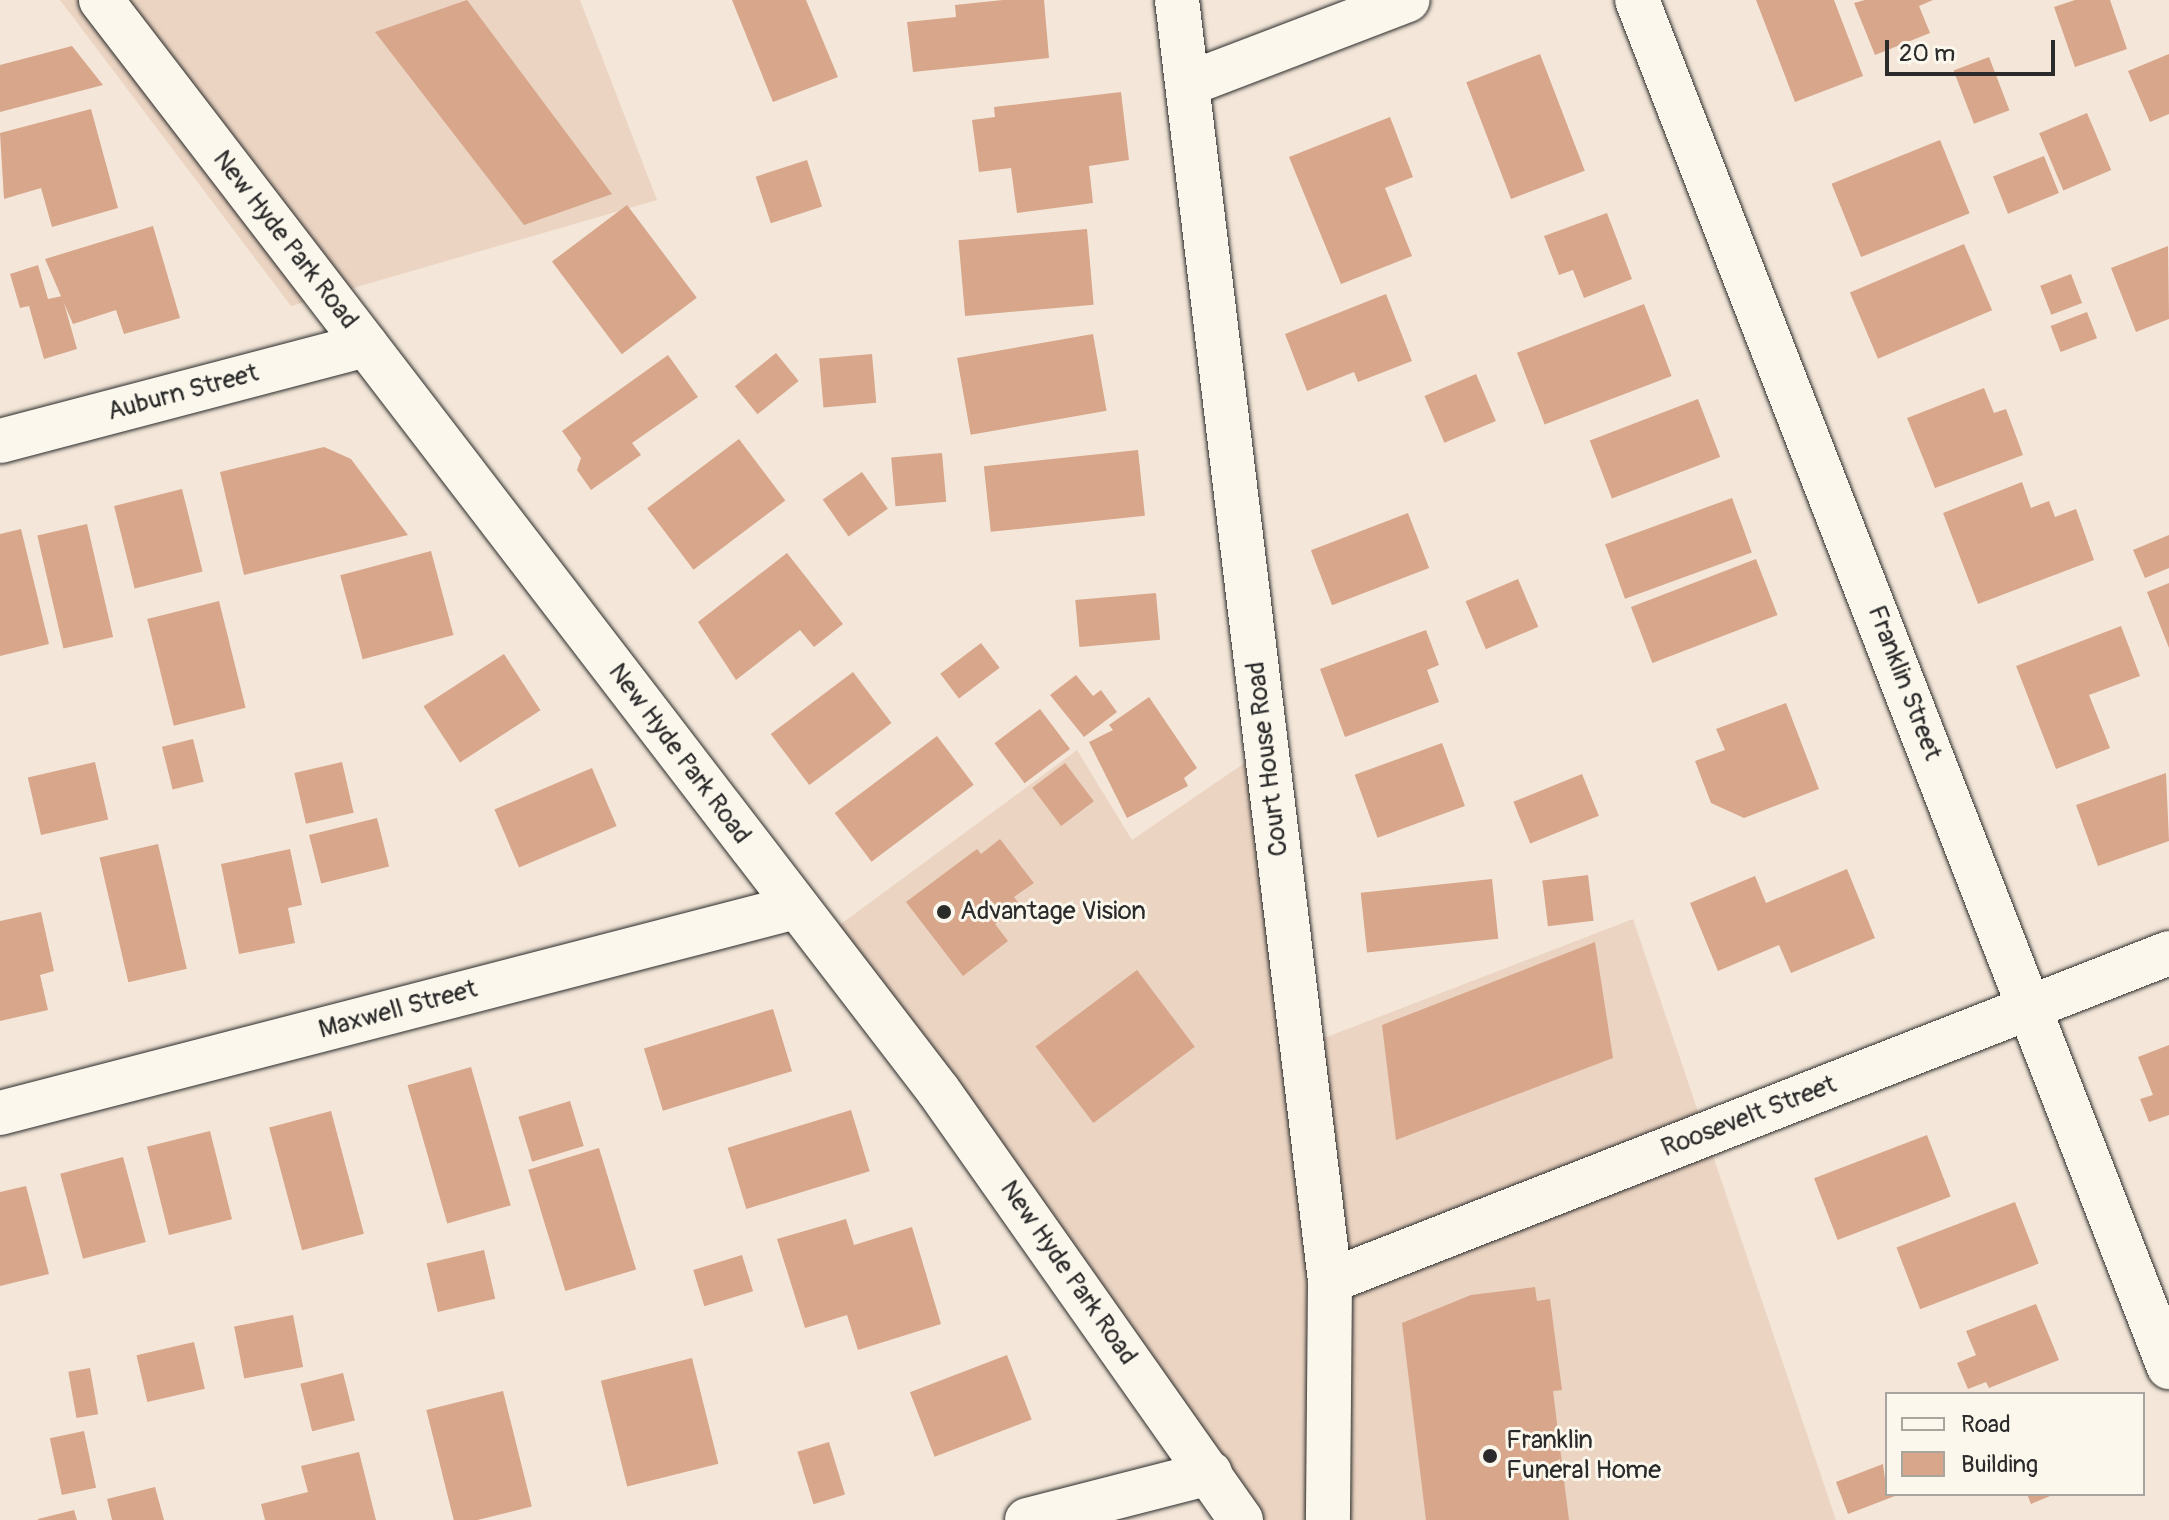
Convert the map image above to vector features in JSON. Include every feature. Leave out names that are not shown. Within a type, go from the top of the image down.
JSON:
[{"type":"street","name":"New Hyde Park Road","points":[[101,0],[938,1090],[1241,1520]]},
{"type":"street","name":"Court House Road","points":[[1177,0],[1330,1281],[1328,1520]]},
{"type":"street","points":[[1188,84],[1408,0]]},
{"type":"street","name":"Franklin Street","points":[[1637,0],[2169,1367]]},
{"type":"street","name":"Auburn Street","points":[[0,441],[366,345]]},
{"type":"street","name":"Maxwell Street","points":[[0,1113],[796,907]]},
{"type":"street","name":"Roosevelt Street","points":[[1330,1281],[2169,953]]},
{"type":"street","points":[[1027,1520],[1210,1473]]},
{"type":"shaded area","points":[[60,0],[580,0],[657,200],[291,306]]},
{"type":"shaded area","points":[[1281,738],[1319,1040],[1633,919],[1836,1520],[1251,1520],[830,932],[1077,750],[1132,840]]},
{"type":"building","points":[[467,0],[612,194],[524,225],[375,32]]},
{"type":"building","points":[[732,0],[806,0],[838,77],[773,102]]},
{"type":"building","points":[[1044,0],[1049,58],[913,72],[907,22],[956,17],[955,5]]},
{"type":"building","points":[[1756,0],[1834,0],[1863,76],[1795,102]]},
{"type":"building","points":[[1865,0],[1933,0],[1919,6],[1930,33],[1875,55],[1854,3]]},
{"type":"building","points":[[2075,0],[2110,0],[2127,49],[2075,67],[2054,7]]},
{"type":"building","points":[[72,46],[103,85],[0,112],[0,65]]},
{"type":"building","points":[[1540,54],[1585,171],[1511,199],[1466,82]]},
{"type":"building","points":[[2169,54],[2169,114],[2150,122],[2128,71]]},
{"type":"building","points":[[1989,57],[2009,110],[1974,124],[1954,71]]},
{"type":"building","points":[[1121,92],[1129,160],[1089,166],[1093,203],[1017,213],[1011,168],[979,172],[972,120],[995,117],[994,107]]},
{"type":"building","points":[[91,109],[118,208],[52,227],[41,188],[4,199],[0,133]]},
{"type":"building","points":[[2087,113],[2111,170],[2063,190],[2039,133]]},
{"type":"building","points":[[1390,117],[1413,177],[1385,188],[1412,256],[1341,284],[1289,157]]},
{"type":"building","points":[[1940,140],[1970,213],[1861,257],[1832,184]]},
{"type":"building","points":[[2044,156],[2059,193],[2008,214],[1993,177]]},
{"type":"building","points":[[807,160],[822,207],[771,223],[756,177]]},
{"type":"building","points":[[627,205],[697,298],[622,354],[552,262]]},
{"type":"building","points":[[1607,213],[1632,279],[1584,298],[1573,270],[1559,275],[1544,236]]},
{"type":"building","points":[[153,226],[180,318],[124,334],[116,310],[73,324],[45,259]]},
{"type":"building","points":[[1087,229],[1094,305],[965,316],[958,240]]},
{"type":"building","points":[[1964,244],[1992,310],[1878,359],[1850,292]]},
{"type":"building","points":[[2168,246],[2169,319],[2136,332],[2111,268]]},
{"type":"building","points":[[38,265],[48,299],[62,296],[77,349],[44,359],[29,306],[20,308],[10,274]]},
{"type":"building","points":[[2071,274],[2082,303],[2051,315],[2040,286]]},
{"type":"building","points":[[1386,294],[1412,361],[1358,382],[1354,372],[1307,391],[1285,334]]},
{"type":"building","points":[[1644,304],[1672,376],[1545,425],[1517,353]]},
{"type":"building","points":[[2087,312],[2097,338],[2061,352],[2051,326]]},
{"type":"building","points":[[1093,334],[1107,411],[971,435],[957,358]]},
{"type":"building","points":[[776,353],[799,381],[757,414],[735,386]]},
{"type":"building","points":[[872,354],[876,403],[823,407],[819,359]]},
{"type":"building","points":[[668,355],[698,397],[632,443],[641,455],[591,490],[577,470],[581,458],[562,431]]},
{"type":"building","points":[[1476,374],[1496,421],[1444,443],[1424,396]]},
{"type":"building","points":[[1984,388],[1994,413],[2006,409],[2023,455],[1935,488],[1907,418]]},
{"type":"building","points":[[1698,399],[1720,457],[1612,498],[1590,441]]},
{"type":"building","points":[[739,439],[785,500],[693,570],[647,508]]},
{"type":"building","points":[[324,447],[351,459],[408,535],[244,575],[220,472]]},
{"type":"building","points":[[1138,450],[1145,516],[991,532],[984,466]]},
{"type":"building","points":[[942,453],[946,502],[895,506],[891,457]]},
{"type":"building","points":[[862,472],[888,509],[848,536],[823,500]]},
{"type":"building","points":[[2022,482],[2031,508],[2049,501],[2055,517],[2076,509],[2094,560],[1978,604],[1943,513]]},
{"type":"building","points":[[182,489],[203,571],[135,588],[114,506]]},
{"type":"building","points":[[1732,498],[1752,553],[1625,599],[1605,544]]},
{"type":"building","points":[[1408,513],[1429,568],[1332,605],[1311,550]]},
{"type":"building","points":[[87,524],[113,637],[63,648],[37,535]]},
{"type":"building","points":[[21,529],[49,644],[0,656],[0,534]]},
{"type":"building","points":[[2169,535],[2169,568],[2145,578],[2133,550]]},
{"type":"building","points":[[431,551],[454,635],[363,659],[340,575]]},
{"type":"building","points":[[787,553],[843,624],[814,647],[800,630],[736,680],[698,622]]},
{"type":"building","points":[[1756,559],[1778,615],[1652,663],[1631,607]]},
{"type":"building","points":[[1518,579],[1538,627],[1486,649],[1466,601]]},
{"type":"building","points":[[2169,583],[2169,648],[2147,592]]},
{"type":"building","points":[[1156,593],[1160,640],[1079,647],[1075,600]]},
{"type":"building","points":[[219,601],[246,708],[174,726],[147,619]]},
{"type":"building","points":[[2121,626],[2140,676],[2089,695],[2110,748],[2056,769],[2016,666]]},
{"type":"building","points":[[1426,630],[1439,665],[1427,670],[1439,702],[1345,737],[1320,669]]},
{"type":"building","points":[[981,643],[1000,668],[959,698],[940,674]]},
{"type":"building","points":[[504,654],[540,710],[460,762],[423,706]]},
{"type":"building","points":[[853,672],[892,723],[809,785],[771,734]]},
{"type":"building","points":[[1076,675],[1093,696],[1101,690],[1117,712],[1084,737],[1050,695]]},
{"type":"building","points":[[1149,697],[1197,768],[1184,778],[1188,786],[1127,818],[1089,742],[1113,730],[1109,725]]},
{"type":"building","points":[[1786,703],[1819,789],[1744,818],[1711,803],[1695,761],[1725,750],[1716,729]]},
{"type":"building","points":[[1040,709],[1070,749],[1025,783],[994,743]]},
{"type":"building","points":[[937,736],[974,785],[871,862],[835,813]]},
{"type":"building","points":[[193,739],[204,782],[173,789],[162,747]]},
{"type":"building","points":[[1442,743],[1465,806],[1378,838],[1355,775]]},
{"type":"building","points":[[95,762],[108,819],[41,835],[28,778]]},
{"type":"building","points":[[342,762],[354,813],[306,824],[294,773]]},
{"type":"building","points":[[1065,763],[1094,801],[1061,826],[1032,788]]},
{"type":"building","points":[[592,768],[617,826],[519,867],[494,809]]},
{"type":"building","points":[[2166,773],[2169,841],[2098,866],[2076,805]]},
{"type":"building","points":[[1582,774],[1599,816],[1530,843],[1513,802]]},
{"type":"building","points":[[377,818],[389,867],[321,883],[309,835]]},
{"type":"building","points":[[1000,839],[1034,883],[1014,897],[1020,905],[995,924],[1008,941],[963,976],[906,902],[977,849],[981,854]]},
{"type":"building","points":[[158,844],[187,969],[128,982],[100,857]]},
{"type":"building","points":[[290,849],[302,905],[288,908],[295,943],[239,954],[221,864]]},
{"type":"building","points":[[1847,869],[1875,938],[1791,973],[1779,945],[1718,971],[1690,903],[1755,876],[1766,903]]},
{"type":"building","points":[[1588,875],[1594,921],[1548,926],[1542,881]]},
{"type":"building","points":[[1492,879],[1498,939],[1367,952],[1361,893]]},
{"type":"building","points":[[41,912],[54,971],[40,975],[48,1010],[0,1021],[0,921]]},
{"type":"building","points":[[1595,942],[1613,1058],[1396,1140],[1382,1025]]},
{"type":"building","points":[[1137,970],[1195,1047],[1093,1123],[1036,1046]]},
{"type":"building","points":[[773,1009],[792,1071],[663,1111],[644,1048]]},
{"type":"building","points":[[2169,1045],[2169,1115],[2149,1122],[2140,1099],[2153,1095],[2138,1057]]},
{"type":"building","points":[[471,1067],[511,1205],[447,1224],[408,1085]]},
{"type":"building","points":[[570,1101],[584,1146],[532,1162],[518,1117]]},
{"type":"building","points":[[851,1110],[870,1171],[746,1209],[728,1148]]},
{"type":"building","points":[[331,1111],[364,1234],[302,1250],[269,1128]]},
{"type":"building","points":[[210,1131],[232,1219],[169,1235],[147,1147]]},
{"type":"building","points":[[1927,1135],[1951,1197],[1838,1240],[1814,1178]]},
{"type":"building","points":[[599,1148],[636,1269],[565,1291],[528,1170]]},
{"type":"building","points":[[123,1157],[146,1242],[83,1259],[60,1174]]},
{"type":"building","points":[[26,1186],[49,1274],[0,1286],[0,1192]]},
{"type":"building","points":[[2015,1202],[2039,1264],[1920,1309],[1896,1248]]},
{"type":"building","points":[[846,1219],[854,1245],[912,1227],[941,1324],[858,1350],[847,1315],[805,1328],[777,1239]]},
{"type":"building","points":[[484,1250],[495,1299],[438,1312],[427,1263]]},
{"type":"building","points":[[742,1255],[753,1291],[704,1306],[693,1270]]},
{"type":"building","name":"Franklin Funeral Home","points":[[1535,1287],[1537,1301],[1550,1299],[1562,1390],[1553,1391],[1569,1520],[1426,1520],[1402,1323],[1471,1295]]},
{"type":"building","points":[[2036,1304],[2059,1360],[1989,1388],[1986,1382],[1968,1389],[1957,1363],[1976,1355],[1966,1331]]},
{"type":"building","points":[[293,1315],[303,1367],[244,1378],[234,1326]]},
{"type":"building","points":[[194,1342],[205,1389],[147,1402],[137,1355]]},
{"type":"building","points":[[1007,1355],[1032,1419],[935,1457],[910,1392]]},
{"type":"building","points":[[692,1358],[718,1464],[627,1487],[601,1381]]},
{"type":"building","points":[[90,1368],[98,1414],[76,1418],[68,1372]]},
{"type":"building","points":[[343,1373],[355,1421],[312,1431],[300,1384]]},
{"type":"building","points":[[503,1391],[532,1506],[478,1520],[454,1520],[426,1410]]},
{"type":"building","points":[[84,1431],[96,1488],[62,1495],[50,1438]]},
{"type":"building","points":[[829,1442],[845,1495],[814,1504],[797,1452]]},
{"type":"building","points":[[359,1452],[376,1520],[265,1520],[261,1504],[308,1492],[301,1466]]},
{"type":"building","points":[[1883,1464],[1885,1496],[1895,1496],[1848,1514],[1836,1482]]},
{"type":"building","points":[[155,1487],[164,1520],[112,1520],[107,1499]]},
{"type":"building","points":[[2028,1496],[2050,1496],[2031,1504]]},
{"type":"building","points":[[74,1510],[77,1520],[38,1520],[38,1519]]},
{"type":"place","name":"Advantage Vision","points":[[944,912]]},
{"type":"place","name":"Franklin Funeral Home","points":[[1490,1456]]}]
